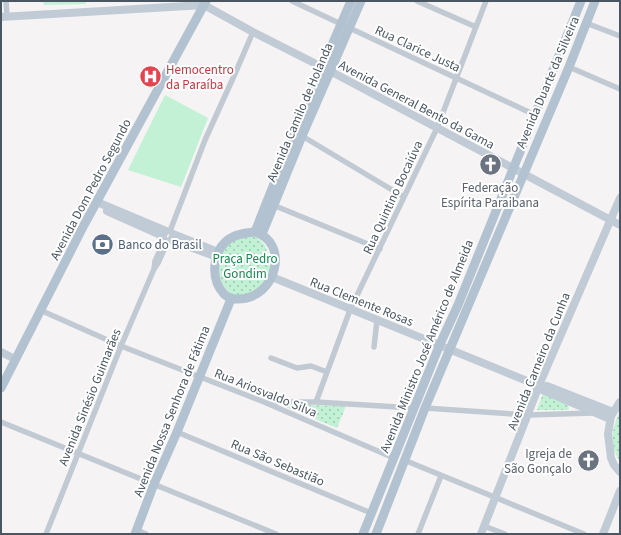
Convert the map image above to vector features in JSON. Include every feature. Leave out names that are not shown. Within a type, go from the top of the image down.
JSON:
[{"type":"main road","name":"Avenida Camilo de Holanda","points":[[258,233],[273,205],[302,136],[345,26],[351,1]]},
{"type":"main road","name":"Avenida Camilo de Holanda","points":[[345,26],[361,1]]},
{"type":"main road","name":"Avenida Duarte da Silveira","points":[[513,168],[580,1]]},
{"type":"main road","name":"Avenida Duarte da Silveira","points":[[523,173],[569,67],[595,1]]},
{"type":"main road","name":"Avenida Dom Pedro Segundo","points":[[1,388],[96,204],[205,3]]},
{"type":"main road","name":"Avenida Camilo de Holanda","points":[[258,233],[295,129],[327,69]]},
{"type":"main road","name":"Avenida Ministro José Américo de Almeida","points":[[363,534],[513,168]]},
{"type":"main road","name":"Avenida Ministro José Américo de Almeida","points":[[376,534],[425,408],[451,349],[523,173]]},
{"type":"main road","points":[[243,233],[258,233],[270,244],[274,255],[275,266],[272,277],[265,287],[255,296],[244,299],[231,299],[222,291],[216,280],[215,268],[222,245],[232,237],[243,233]]},
{"type":"main road","name":"Avenida Nossa Senhora de Fátima","points":[[136,532],[154,484],[177,432],[231,299]]},
{"type":"street","points":[[6,1],[4,17],[205,3]]},
{"type":"street","name":"Rua Clarice Justa","points":[[292,1],[535,115]]},
{"type":"street","points":[[417,1],[476,27]]},
{"type":"street","name":"Rua Quintino Bocaiúva","points":[[316,402],[350,310],[437,128],[486,1]]},
{"type":"street","name":"Avenida General Bento da Gama","points":[[205,3],[253,32],[327,69],[620,225]]},
{"type":"street","points":[[586,23],[620,36]]},
{"type":"street","name":"Avenida Sinésio Guimarães","points":[[46,534],[121,346],[154,269],[155,261],[168,236],[205,140],[253,32]]},
{"type":"street","points":[[569,67],[620,89]]},
{"type":"street","points":[[302,136],[404,197]]},
{"type":"street","name":"Avenida Carneiro da Cunha","points":[[481,534],[528,414],[537,384],[620,198]]},
{"type":"street","points":[[96,204],[168,236],[218,255]]},
{"type":"street","points":[[273,205],[380,249]]},
{"type":"street","name":"Rua Clemente Rosas","points":[[272,277],[350,310],[440,344],[611,416]]},
{"type":"street","name":"Rua Ariosvaldo Silva","points":[[40,310],[121,346],[264,402],[394,458]]},
{"type":"street","points":[[374,347],[377,320]]},
{"type":"street","points":[[1,352],[15,359]]},
{"type":"street","points":[[271,358],[297,368],[311,366],[327,372]]},
{"type":"street","name":"Rua Clemente Rosas","points":[[537,384],[593,413]]},
{"type":"street","points":[[264,402],[316,402],[414,408]]},
{"type":"street","points":[[620,402],[611,416],[608,434],[609,450],[614,465],[620,472]]},
{"type":"street","name":"Rua Clemente Rosas","points":[[425,408],[528,414],[593,413],[611,416]]},
{"type":"street","points":[[1,422],[276,534]]},
{"type":"street","name":"Rua São Sebastião","points":[[177,432],[371,513]]},
{"type":"street","points":[[404,460],[584,534]]},
{"type":"street","points":[[418,534],[441,476]]},
{"type":"street","points":[[604,534],[620,491]]},
{"type":"street","points":[[484,526],[504,534]]},
{"type":"street","points":[[136,532],[146,534]]},
{"type":"green space","points":[[43,1],[86,1],[86,4],[44,5]]},
{"type":"green space","points":[[165,95],[208,118],[181,187],[128,170]]},
{"type":"green space","name":"Praça Pedro Gondim","points":[[251,235],[258,238],[264,245],[270,260],[270,270],[267,279],[257,291],[249,296],[240,297],[236,296],[224,287],[219,269],[220,257],[225,246],[233,239]]},
{"type":"green space","points":[[543,393],[568,405],[569,409],[537,410]]},
{"type":"green space","points":[[278,404],[346,406],[337,428]]},
{"type":"green space","points":[[620,411],[620,461],[614,449],[612,436]]},
{"type":"place","name":"Hemocentro da Paraíba","points":[[151,76]]},
{"type":"place","name":"Federação Espírita Paraibana","points":[[490,165]]},
{"type":"place","name":"Banco do Brasil","points":[[103,244]]},
{"type":"place","name":"Igreja de São Gonçalo","points":[[588,460]]}]
